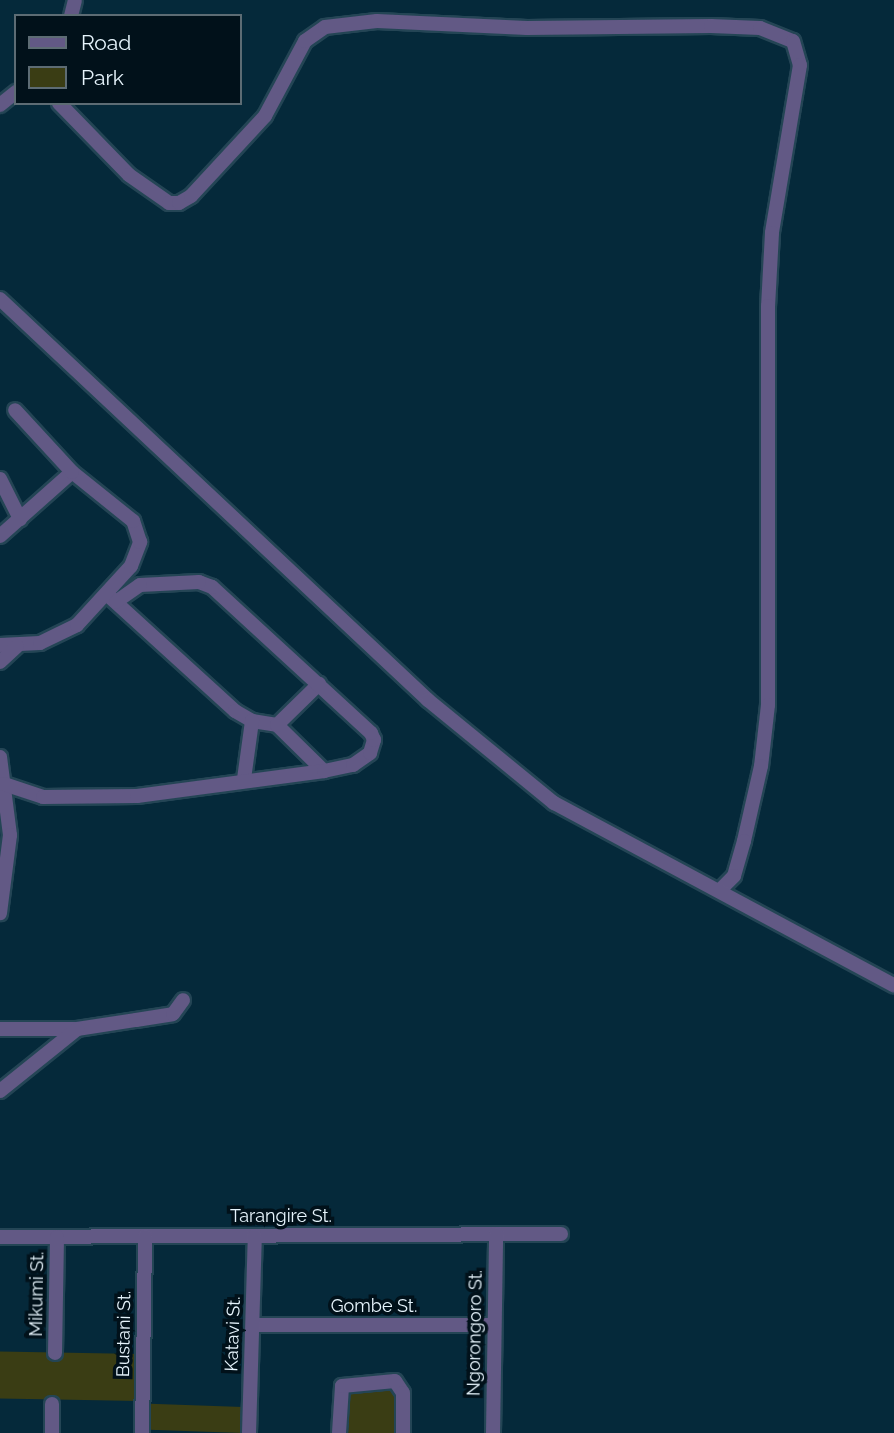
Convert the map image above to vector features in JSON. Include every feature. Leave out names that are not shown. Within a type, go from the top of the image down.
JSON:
[{"type":"street","points":[[62,105],[129,175],[169,203],[180,203],[191,196],[265,116],[305,41],[326,27],[377,21],[527,28],[711,26],[760,28],[793,41],[800,65],[772,233],[768,306],[768,705],[744,841],[734,876],[719,891]]},
{"type":"street","points":[[0,105],[14,94]]},
{"type":"street","points":[[0,299],[428,700],[554,803],[894,985]]},
{"type":"street","points":[[15,410],[72,472],[140,532],[131,566],[112,598]]},
{"type":"street","points":[[0,536],[72,472]]},
{"type":"street","points":[[0,479],[20,519]]},
{"type":"street","points":[[0,645],[40,643],[77,625],[112,598],[140,585],[199,582],[212,587],[319,684],[374,740],[370,753],[353,765],[324,771],[244,779],[160,794],[79,800],[43,797],[4,784]]},
{"type":"street","points":[[112,598],[235,711],[252,721],[277,725],[324,771]]},
{"type":"street","points":[[0,662],[17,646]]},
{"type":"street","points":[[277,725],[319,684]]},
{"type":"street","points":[[244,779],[252,721]]},
{"type":"street","points":[[0,757],[10,835],[0,913]]},
{"type":"street","points":[[0,1029],[77,1029],[173,1013],[183,1000]]},
{"type":"street","points":[[0,1091],[77,1029]]},
{"type":"street","name":"Ngorongoro St.","points":[[493,1433],[496,1234]]},
{"type":"street","name":"Tarangire St.","points":[[0,1237],[561,1234]]},
{"type":"street","name":"Bustani St.","points":[[142,1433],[145,1236]]},
{"type":"street","name":"Katavi St.","points":[[249,1433],[256,1236]]},
{"type":"street","name":"Mikumi St.","points":[[55,1353],[57,1237]]},
{"type":"street","name":"Gombe St.","points":[[253,1325],[494,1325]]},
{"type":"street","points":[[339,1433],[342,1386],[395,1381],[403,1393],[403,1433]]},
{"type":"street","points":[[52,1404],[52,1433]]},
{"type":"green space","points":[[0,1352],[140,1354],[139,1401],[0,1399]]},
{"type":"green space","points":[[387,1387],[397,1394],[397,1433],[344,1433],[347,1392]]},
{"type":"green space","points":[[150,1404],[243,1407],[242,1433],[149,1430]]}]
